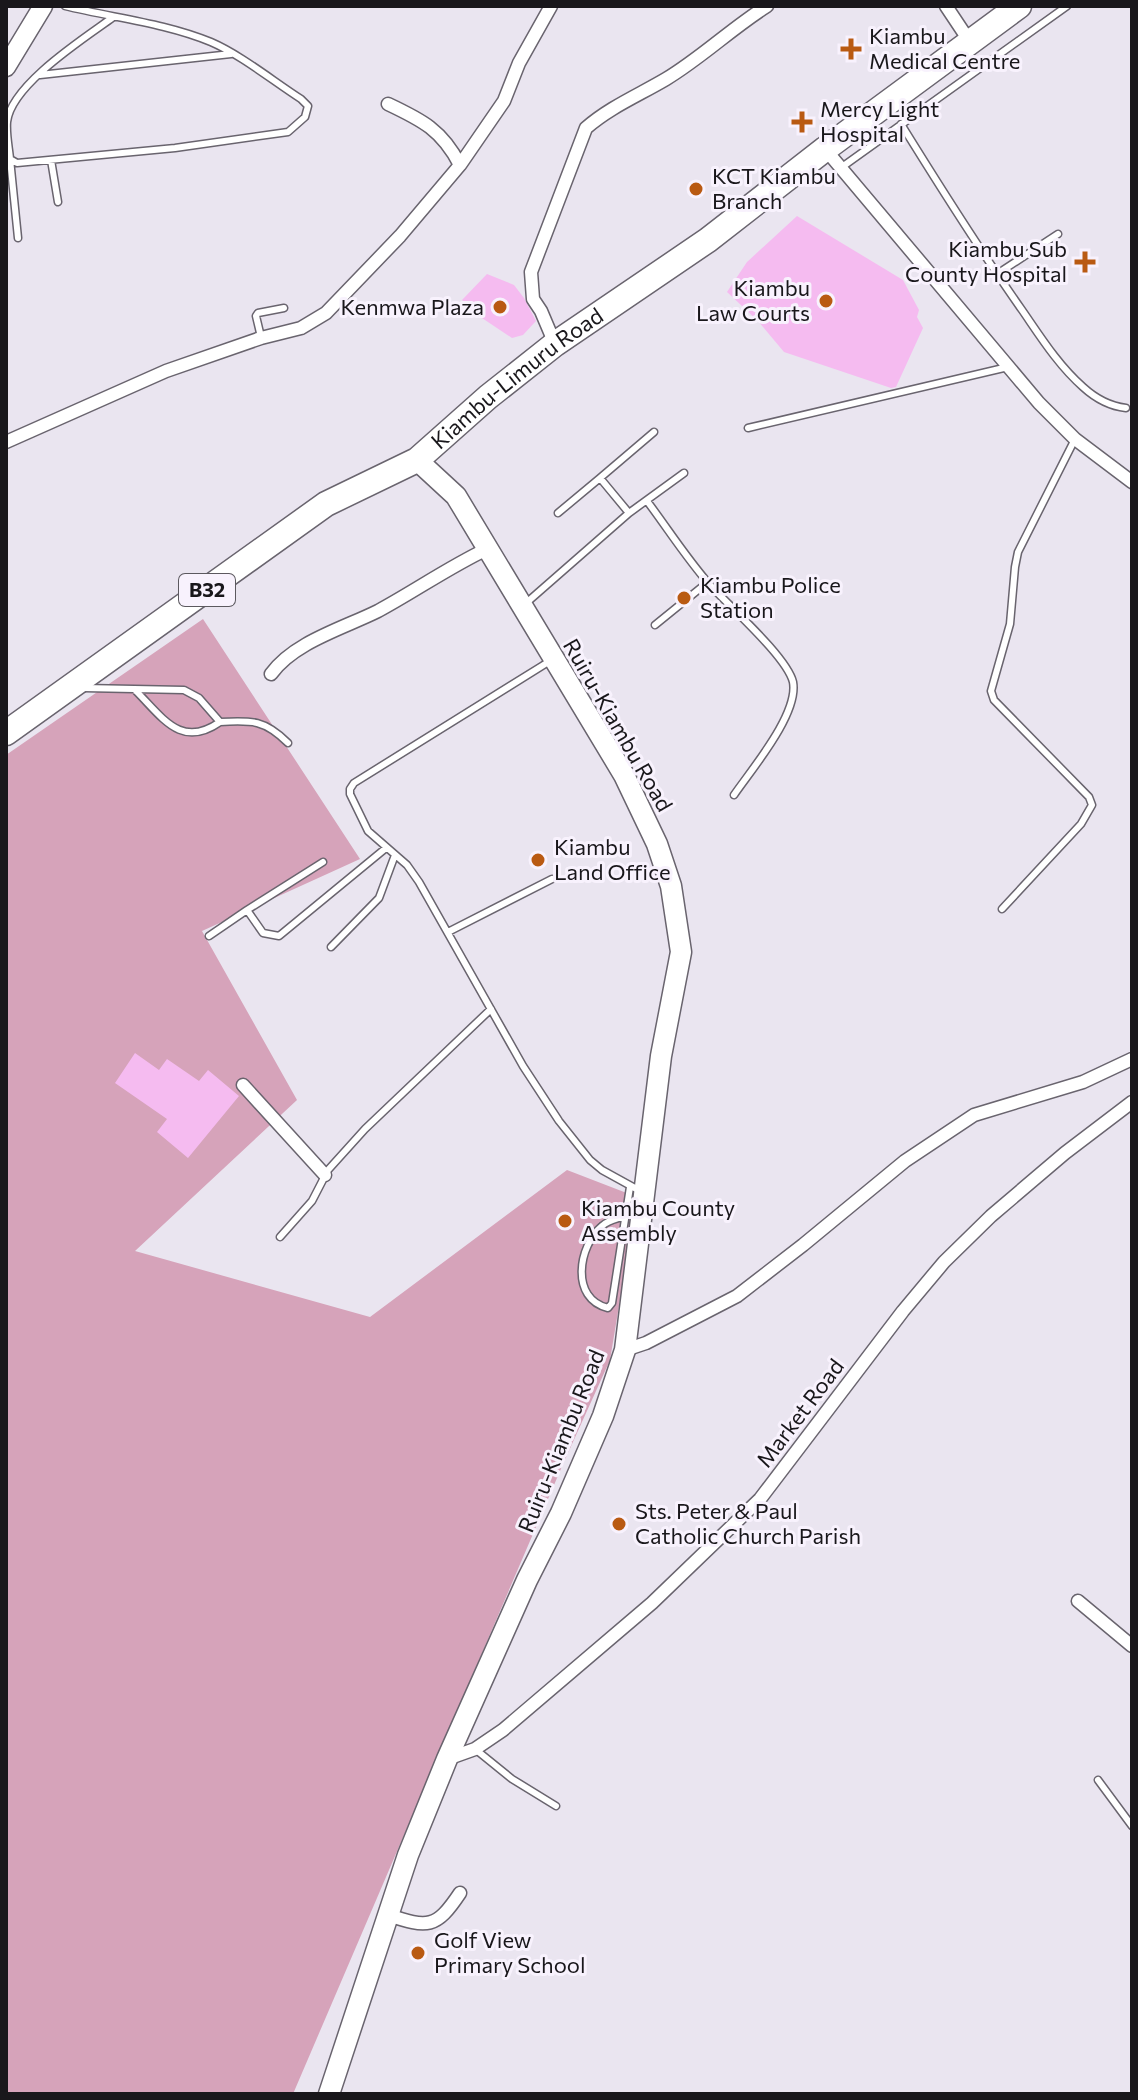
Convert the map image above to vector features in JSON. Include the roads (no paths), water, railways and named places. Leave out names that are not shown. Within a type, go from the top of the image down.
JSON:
[{"type":"highway","name":"Kiambu-Limuru Road","points":[[6,733],[326,504],[417,460],[488,397],[555,344],[708,240],[1019,6]]},
{"type":"main road","points":[[6,67],[43,6]]},
{"type":"main road","name":"Ruiru-Kiambu Road","points":[[329,2094],[408,1855],[447,1759],[603,1416],[625,1350],[637,1190],[681,952],[671,886],[657,844],[624,775],[456,496],[417,460]]},
{"type":"street","points":[[6,442],[166,371],[261,338],[301,328],[326,313],[400,236],[460,165],[504,101],[519,63],[551,6]]},
{"type":"street","points":[[555,344],[533,299],[531,272],[586,128],[600,115],[669,78],[767,6]]},
{"type":"street","points":[[946,6],[970,42]]},
{"type":"street","points":[[388,104],[436,129],[450,145],[460,165]]},
{"type":"street","points":[[825,149],[1039,403],[1075,439],[1132,482]]},
{"type":"street","points":[[271,674],[278,664],[301,649],[379,610],[458,562],[487,549]]},
{"type":"street","points":[[625,1350],[646,1343],[737,1296],[905,1161],[974,1115],[1083,1082],[1132,1059]]},
{"type":"street","points":[[243,1085],[325,1175]]},
{"type":"street","name":"Market Road","points":[[447,1759],[475,1749],[503,1730],[652,1603],[760,1499],[944,1262],[991,1216],[1065,1153],[1132,1102]]},
{"type":"street","points":[[1078,1601],[1132,1646]]},
{"type":"street","points":[[388,1915],[424,1925],[435,1922],[448,1911],[460,1893]]},
{"type":"lane","points":[[10,159],[17,163],[175,148],[288,132],[305,117],[308,106],[301,99],[212,42],[148,22],[112,18],[65,6]]},
{"type":"lane","points":[[1051,6],[1056,13]]},
{"type":"lane","points":[[840,169],[1067,6]]},
{"type":"lane","points":[[18,238],[7,122],[12,106],[38,76],[66,51],[112,18]]},
{"type":"lane","points":[[38,76],[231,54]]},
{"type":"lane","points":[[901,124],[997,274],[1058,361],[1082,386],[1112,406],[1126,408]]},
{"type":"lane","points":[[51,160],[58,202]]},
{"type":"lane","points":[[997,274],[1058,234]]},
{"type":"lane","points":[[261,338],[255,320],[258,313],[284,308]]},
{"type":"lane","points":[[748,428],[1008,367]]},
{"type":"lane","points":[[558,513],[654,432]]},
{"type":"lane","points":[[1002,909],[1081,824],[1092,805],[1089,797],[994,700],[991,691],[1010,624],[1018,552],[1075,439]]},
{"type":"lane","points":[[523,606],[629,513],[684,473]]},
{"type":"lane","points":[[600,478],[629,513]]},
{"type":"lane","points":[[647,501],[708,582],[785,665],[793,684],[791,702],[778,730],[734,795]]},
{"type":"lane","points":[[655,625],[708,582]]},
{"type":"lane","points":[[553,660],[354,783],[350,794],[368,831],[413,874],[523,1066],[577,1145],[602,1170],[637,1190],[625,1216],[612,1303],[608,1308],[599,1306],[590,1301],[585,1290],[582,1268],[591,1240],[600,1228],[625,1216]]},
{"type":"lane","points":[[72,687],[184,690],[199,698],[220,722]]},
{"type":"lane","points":[[136,691],[171,727],[182,732],[195,734],[220,722],[243,721],[266,725],[288,743]]},
{"type":"lane","points":[[247,910],[263,933],[279,936],[386,848]]},
{"type":"lane","points":[[331,947],[379,898],[395,855]]},
{"type":"lane","points":[[209,936],[323,862]]},
{"type":"lane","points":[[448,932],[552,879]]},
{"type":"lane","points":[[280,1237],[312,1201],[325,1175],[365,1129],[491,1009]]},
{"type":"lane","points":[[475,1749],[503,1773],[556,1806]]},
{"type":"lane","points":[[1098,1780],[1132,1826]]},
{"type":"place","name":"Kiambu Medical Centre","points":[[851,49]]},
{"type":"place","name":"Mercy Light Hospital","points":[[802,122]]},
{"type":"place","name":"KCT Kiambu Branch","points":[[696,189]]},
{"type":"place","name":"Kiambu Sub County Hospital","points":[[1085,262]]},
{"type":"place","name":"Kiambu Law Courts","points":[[826,301]]},
{"type":"place","name":"Kenmwa Plaza","points":[[500,307]]},
{"type":"place","name":"Kiambu Police Station","points":[[684,598]]},
{"type":"place","name":"Kiambu Land Office","points":[[538,860]]},
{"type":"place","name":"Kiambu County Assembly","points":[[565,1221]]},
{"type":"place","name":"Sts. Peter & Paul Catholic Church Parish","points":[[619,1524]]},
{"type":"place","name":"Golf View Primary School","points":[[418,1953]]}]
